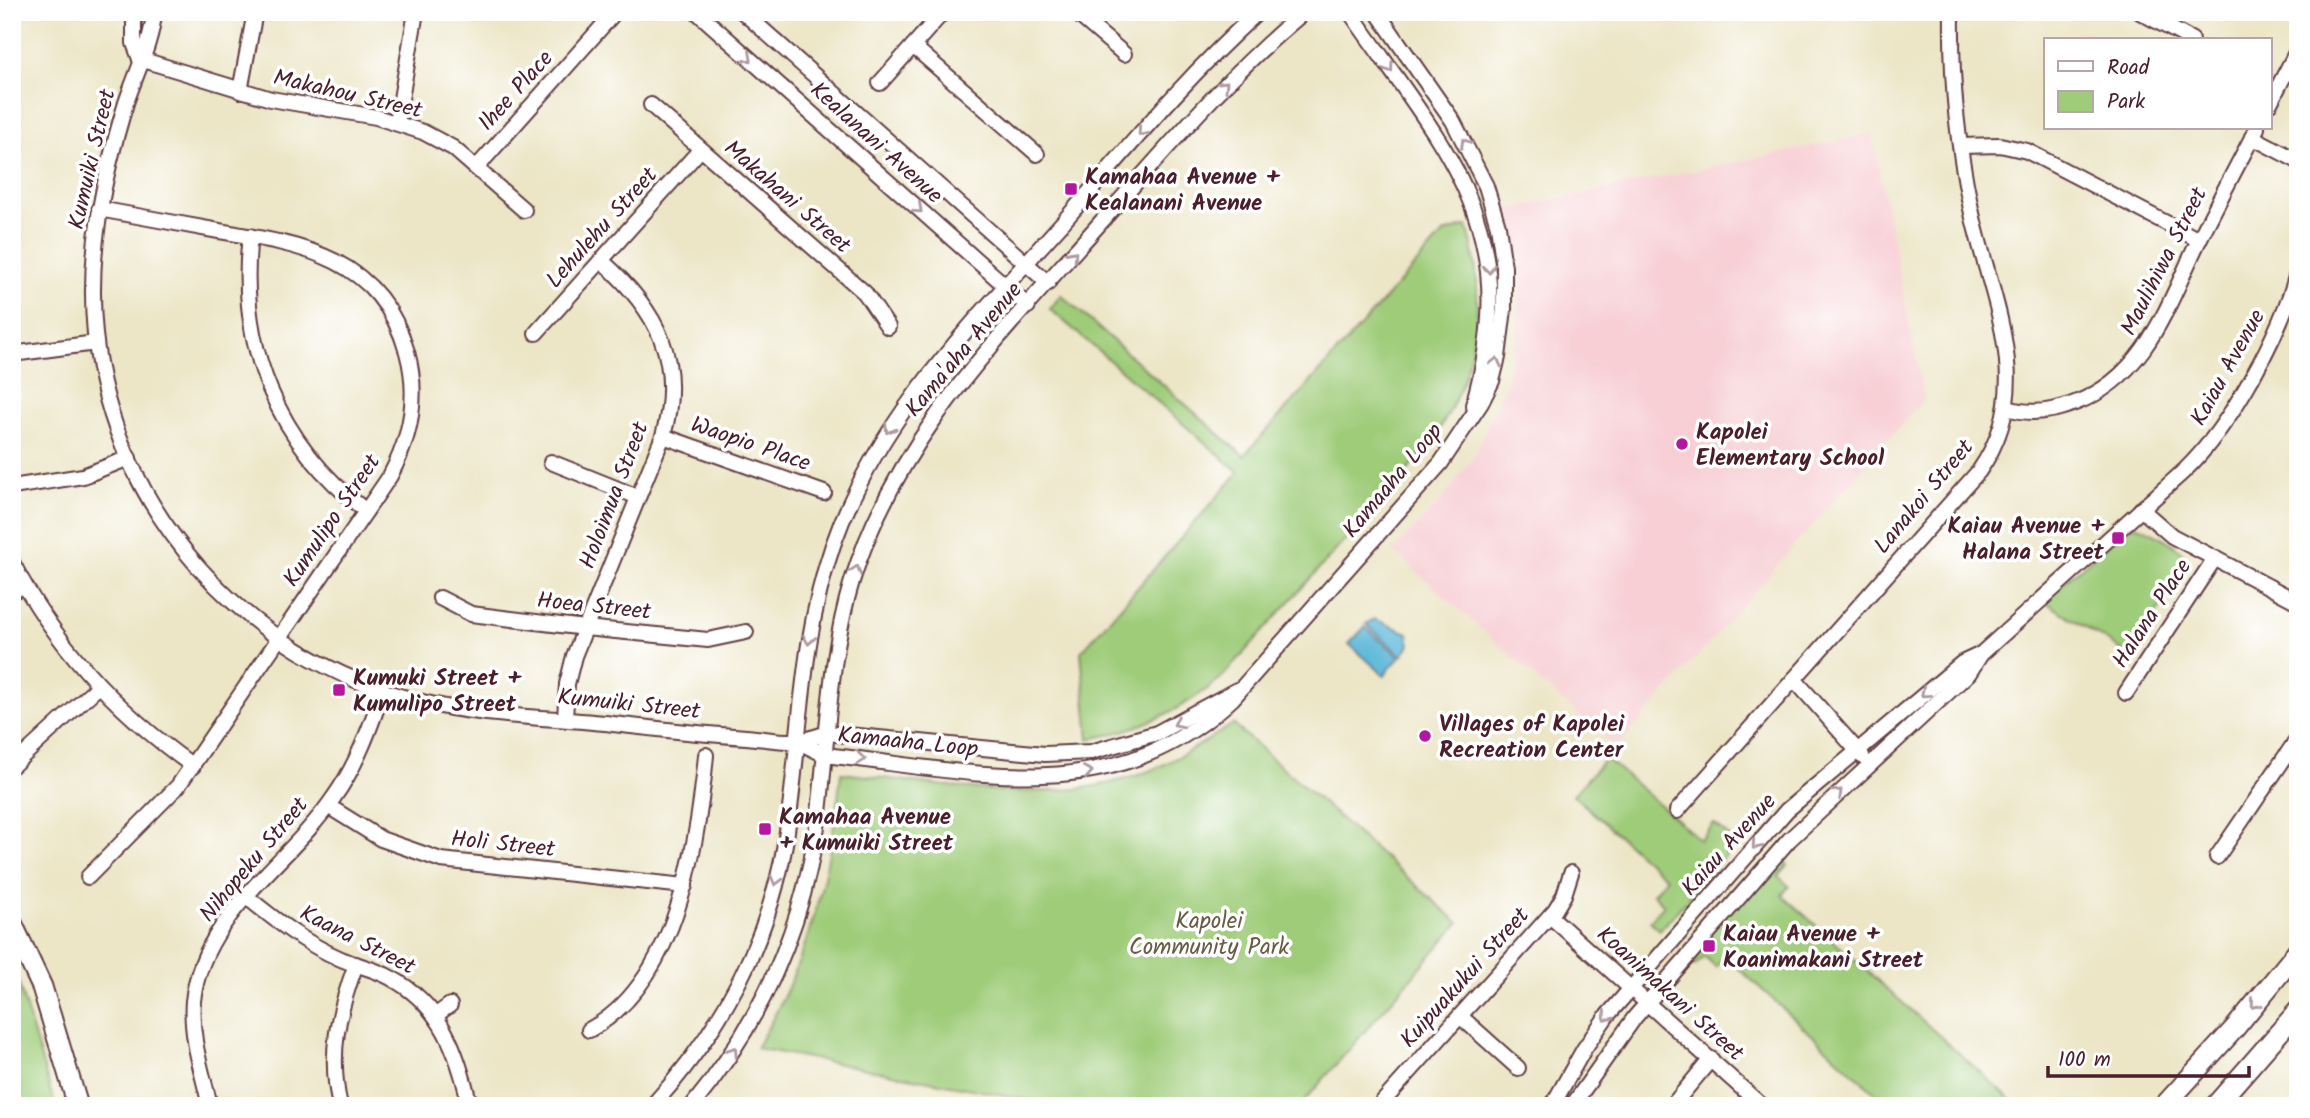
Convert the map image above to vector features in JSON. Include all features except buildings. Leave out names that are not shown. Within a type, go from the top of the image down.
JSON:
[{"type":"main road","points":[[12,923],[42,988],[78,1106]]},
{"type":"main road","points":[[2164,1106],[2235,1028],[2298,951]]},
{"type":"main road","points":[[2216,1106],[2298,1011]]},
{"type":"street","name":"Kumuiki Street","points":[[134,12],[134,43],[140,59]]},
{"type":"street","name":"Kumuiki Street","points":[[154,12],[151,34],[140,59],[116,135],[99,208],[92,276],[96,343],[106,393],[129,458],[150,502],[183,550],[222,592],[279,639],[331,669],[383,690],[449,707],[797,741]]},
{"type":"street","points":[[240,91],[255,12]]},
{"type":"street","points":[[397,122],[416,12]]},
{"type":"street","name":"Ihee Place","points":[[477,167],[615,12]]},
{"type":"street","name":"Kealanani Avenue","points":[[697,12],[1028,306]]},
{"type":"street","name":"Kealanani Avenue","points":[[743,12],[1048,283]]},
{"type":"street","points":[[880,83],[943,12]]},
{"type":"street","points":[[1075,12],[1125,54]]},
{"type":"street","name":"Kama'aha Avenue","points":[[652,1106],[686,1067],[720,1016],[761,932],[785,842],[814,609],[846,512],[876,451],[913,395],[1006,286],[1199,67],[1258,12]]},
{"type":"street","name":"Kama'aha Avenue","points":[[692,1106],[746,1031],[788,942],[812,857],[843,615],[861,554],[887,494],[936,412],[1221,87],[1304,12]]},
{"type":"street","name":"Kamaaha Loop","points":[[1350,12],[1451,159],[1478,219],[1489,262],[1491,308],[1485,355],[1467,423]]},
{"type":"street","name":"Kamaaha Loop","points":[[797,741],[825,755],[1018,776],[1077,774],[1117,766],[1161,750],[1202,726],[1441,463],[1492,381],[1502,333],[1505,288],[1499,226],[1486,186],[1468,147],[1377,12]]},
{"type":"street","name":"Lanakoi Street","points":[[1676,811],[1979,471],[1995,444],[2007,408],[2008,357],[1970,204],[1953,64],[1952,12]]},
{"type":"street","points":[[2140,12],[2188,38]]},
{"type":"street","points":[[913,46],[1037,154]]},
{"type":"street","points":[[2274,83],[2298,49]]},
{"type":"street","name":"Makahou Street","points":[[140,59],[240,91],[397,122],[438,139],[477,167],[524,210]]},
{"type":"street","name":"Makahani Street","points":[[651,105],[864,293],[888,327]]},
{"type":"street","points":[[2255,132],[2298,161]]},
{"type":"street","name":"Maulihiwa Street","points":[[2007,408],[2034,412],[2063,407],[2100,391],[2121,376],[2148,344],[2255,132]]},
{"type":"street","points":[[1961,146],[2000,145],[2027,151],[2199,240]]},
{"type":"street","name":"Lehulehu Street","points":[[536,333],[700,150]]},
{"type":"street","name":"Kumulipo Street","points":[[88,877],[168,800],[366,511],[398,461],[410,428],[412,377],[398,328],[370,287],[344,265],[306,247],[99,208]]},
{"type":"street","points":[[250,236],[247,304],[255,349],[269,391],[290,431],[310,458],[332,483],[366,511]]},
{"type":"street","name":"Holoimua Street","points":[[565,719],[570,671],[663,436],[670,381],[662,338],[642,300],[603,261]]},
{"type":"street","name":"Kaiau Avenue","points":[[1572,1106],[1647,1003],[1800,828],[1969,673],[1981,654],[2197,459],[2219,432],[2295,293],[2298,271]]},
{"type":"street","points":[[12,354],[96,343]]},
{"type":"street","name":"Waopio Place","points":[[663,436],[824,493]]},
{"type":"street","points":[[12,487],[83,476],[129,458]]},
{"type":"street","points":[[551,462],[638,497]]},
{"type":"street","points":[[2141,509],[2172,536],[2298,602]]},
{"type":"street","name":"Halana Place","points":[[2126,694],[2214,558]]},
{"type":"street","points":[[12,562],[18,589],[99,686],[125,713],[193,766]]},
{"type":"street","name":"Hoea Street","points":[[440,598],[471,614],[585,628],[708,640],[746,632]]},
{"type":"street","name":"Kaiau Avenue","points":[[1552,1106],[1584,1049],[1631,989],[1774,823],[1962,663],[1981,654]]},
{"type":"street","points":[[1794,679],[1869,765]]},
{"type":"street","points":[[12,766],[99,686]]},
{"type":"street","name":"Nihopeku Street","points":[[210,1106],[194,1037],[195,991],[212,942],[247,897],[328,806],[358,757],[383,690]]},
{"type":"street","name":"Kamaaha Loop","points":[[797,741],[827,733],[1045,754],[1091,752],[1157,733],[1237,690]]},
{"type":"street","points":[[2217,857],[2298,738]]},
{"type":"street","points":[[589,1030],[620,1010],[664,940],[685,886],[700,821],[706,755]]},
{"type":"street","name":"Holi Street","points":[[328,806],[382,839],[441,860],[685,886]]},
{"type":"street","name":"Kuipuakukui Street","points":[[1379,1106],[1550,916],[1564,895],[1571,873]]},
{"type":"street","name":"Kaana Street","points":[[247,897],[302,939],[403,985],[436,1015],[457,1054],[470,1106]]},
{"type":"street","name":"Koanimakani Street","points":[[1550,916],[1762,1106]]},
{"type":"street","points":[[340,1106],[334,1081],[333,1046],[338,1016],[356,964]]},
{"type":"street","points":[[436,1015],[450,1005]]},
{"type":"street","points":[[1460,1016],[1518,1068]]},
{"type":"street","points":[[1672,1106],[1711,1059]]},
{"type":"shaded area","name":"Kapolei Elementary School","points":[[1872,134],[1924,399],[1616,748],[1393,551],[1442,500],[1474,456],[1506,385],[1517,335],[1520,288],[1517,244],[1509,209]]},
{"type":"green space","points":[[1467,226],[1477,285],[1473,343],[1455,399],[1425,451],[1221,678],[1191,700],[1159,718],[1089,739],[1081,652],[1239,472],[1050,309],[1061,295],[1244,456],[1444,233]]},
{"type":"green space","points":[[2132,525],[2151,532],[2180,550],[2184,563],[2183,572],[2129,655],[2042,600]]},
{"type":"green space","name":"Kapolei Community Park","points":[[1233,724],[1459,923],[1300,1106],[1061,1106],[756,1048],[790,983],[814,915],[831,845],[841,773],[994,790],[1070,790],[1107,784],[1144,773],[1179,757]]},
{"type":"green space","points":[[1606,758],[1700,840],[1714,824],[1737,843],[1660,930],[1650,921],[1664,905],[1653,894],[1666,878],[1573,795]]},
{"type":"green space","points":[[1776,854],[1788,865],[1778,876],[1789,886],[1782,895],[2018,1106],[1890,1106],[1725,956],[1716,967],[1705,957],[1694,966],[1684,957]]},
{"type":"green space","points":[[12,965],[15,971],[55,1106],[12,1106]]},
{"type":"water","points":[[1374,619],[1408,633],[1410,645],[1402,656],[1366,624]]},
{"type":"water","points":[[1365,627],[1400,657],[1384,675],[1349,644]]},
{"type":"place","name":"Kamahaa Avenue + Kealanani Avenue","points":[[1071,189]]},
{"type":"place","name":"Kapolei Elementary School","points":[[1682,444]]},
{"type":"place","name":"Kaiau Avenue + Halana Street","points":[[2118,538]]},
{"type":"place","name":"Kumuki Street + Kumulipo Street","points":[[339,690]]},
{"type":"place","name":"Villages of Kapolei Recreation Center","points":[[1425,736]]},
{"type":"place","name":"Kamahaa Avenue + Kumuiki Street","points":[[765,829]]},
{"type":"place","name":"Kaiau Avenue + Koanimakani Street","points":[[1709,946]]}]
